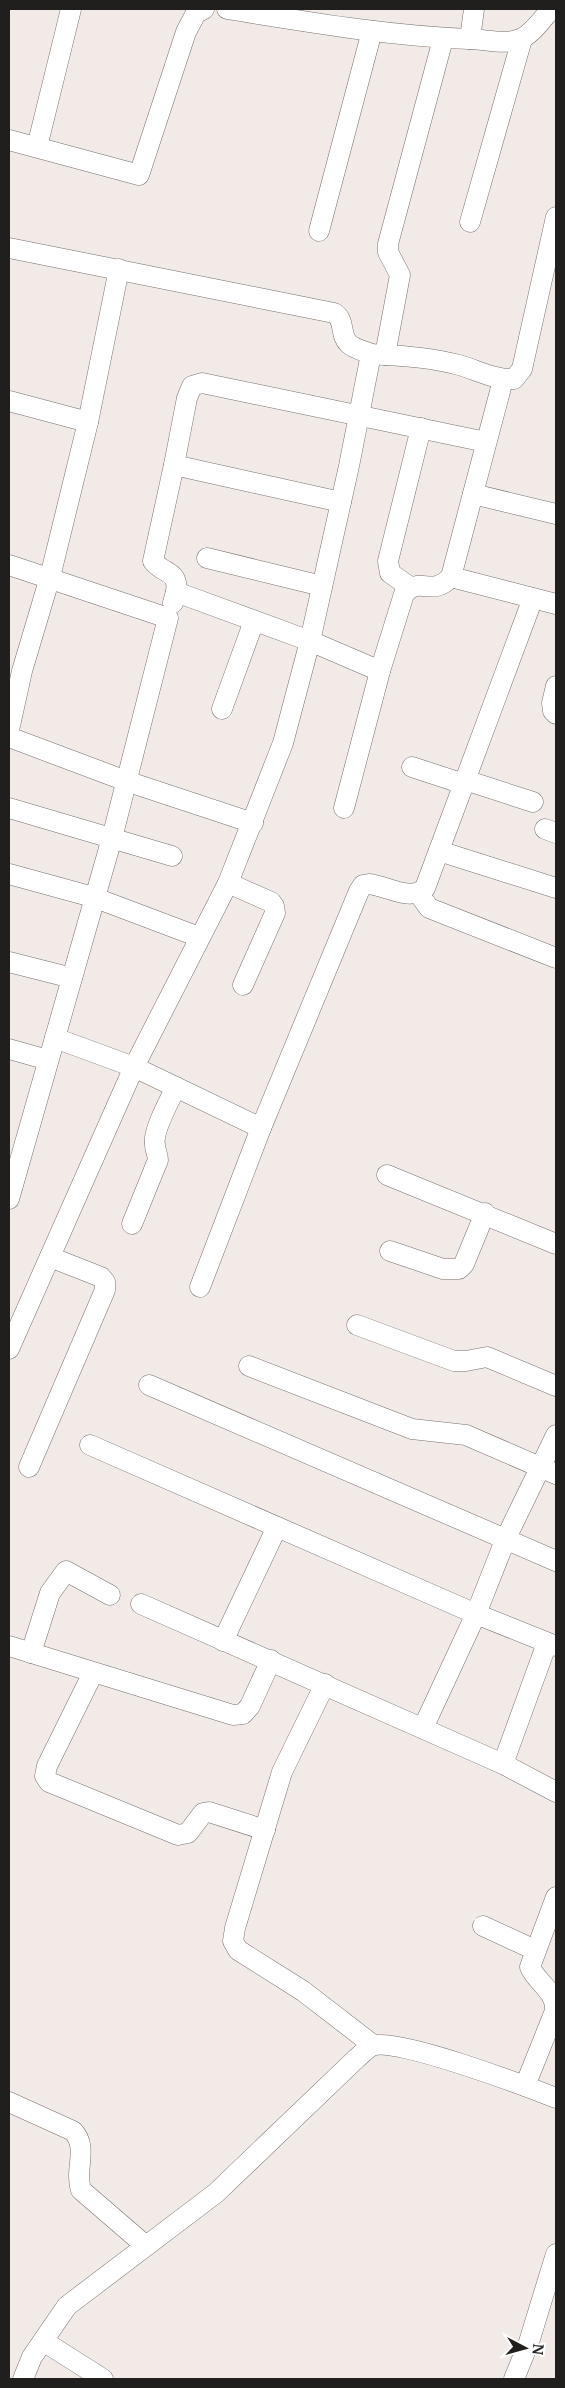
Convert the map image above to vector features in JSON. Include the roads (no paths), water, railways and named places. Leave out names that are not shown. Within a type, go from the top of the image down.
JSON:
[{"type":"street","points":[[37,147],[72,9]]},
{"type":"street","points":[[9,140],[139,175],[186,32],[196,13],[204,9]]},
{"type":"street","points":[[227,9],[331,17],[372,31],[509,42],[522,38],[551,9]]},
{"type":"street","points":[[470,39],[474,9]]},
{"type":"street","points":[[319,231],[372,31]]},
{"type":"street","points":[[9,1349],[134,1067],[228,882],[253,823],[283,742],[310,641],[358,415],[378,354],[400,275],[388,252],[388,244],[443,38]]},
{"type":"street","points":[[470,222],[522,38]]},
{"type":"street","points":[[9,248],[334,313],[339,316],[342,322],[343,334],[347,343],[378,354],[422,357],[450,363],[503,380],[514,379],[522,369],[552,250],[556,217]]},
{"type":"street","points":[[9,730],[22,670],[50,578],[88,422],[119,269]]},
{"type":"street","points":[[421,428],[388,561],[390,573],[410,587],[443,585],[451,577],[503,380]]},
{"type":"street","points":[[9,1199],[93,897],[112,838],[176,592],[178,582],[172,574],[159,568],[153,560],[187,398],[192,386],[202,383],[486,442]]},
{"type":"street","points":[[9,401],[88,422]]},
{"type":"street","points":[[174,465],[341,502]]},
{"type":"street","points":[[472,494],[556,514]]},
{"type":"street","points":[[207,558],[322,586]]},
{"type":"street","points":[[9,565],[168,618]]},
{"type":"street","points":[[451,577],[556,604]]},
{"type":"street","points":[[344,808],[380,671],[404,594],[410,587]]},
{"type":"street","points":[[176,592],[310,641],[380,671]]},
{"type":"street","points":[[200,1287],[261,1128],[359,890],[369,884],[412,895],[419,894],[425,888],[533,598]]},
{"type":"street","points":[[222,709],[254,621]]},
{"type":"street","points":[[556,686],[552,703],[553,712],[556,714]]},
{"type":"street","points":[[9,737],[126,780],[253,823]]},
{"type":"street","points":[[412,767],[533,802]]},
{"type":"street","points":[[9,808],[172,856]]},
{"type":"street","points":[[439,851],[556,888]]},
{"type":"street","points":[[9,874],[93,897],[200,937]]},
{"type":"street","points":[[228,882],[271,902],[274,906],[275,913],[243,985]]},
{"type":"street","points":[[419,894],[429,908],[556,958]]},
{"type":"street","points":[[9,962],[72,978]]},
{"type":"street","points":[[54,1038],[134,1067],[261,1128]]},
{"type":"street","points":[[9,1049],[48,1060]]},
{"type":"street","points":[[132,1224],[158,1160],[158,1153],[154,1145],[156,1134],[176,1087]]},
{"type":"street","points":[[387,1175],[485,1213],[556,1244]]},
{"type":"street","points":[[390,1251],[443,1269],[459,1269],[464,1264],[485,1213]]},
{"type":"street","points":[[29,1467],[105,1290],[105,1282],[102,1277],[50,1257]]},
{"type":"street","points":[[357,1325],[454,1360],[492,1359],[556,1386]]},
{"type":"street","points":[[249,1366],[412,1429],[466,1435],[549,1471]]},
{"type":"street","points":[[149,1385],[556,1560]]},
{"type":"street","points":[[424,1728],[476,1614],[506,1538],[549,1471],[556,1435]]},
{"type":"street","points":[[90,1445],[476,1614],[552,1644],[503,1764]]},
{"type":"street","points":[[223,1640],[277,1527]]},
{"type":"street","points":[[31,1653],[50,1593],[66,1571],[110,1595]]},
{"type":"street","points":[[141,1604],[424,1728],[503,1764],[556,1792]]},
{"type":"street","points":[[9,1646],[233,1715],[243,1714],[250,1706],[271,1660]]},
{"type":"street","points":[[93,1672],[46,1766],[45,1776],[49,1782],[178,1835],[188,1833],[204,1813],[209,1812],[265,1830]]},
{"type":"street","points":[[325,1684],[282,1772],[235,1928],[233,1941],[238,1950],[247,1958],[303,1991],[373,2045],[395,2045],[525,2086],[556,2098]]},
{"type":"street","points":[[525,2086],[555,2011],[556,2003],[554,1996],[534,1975],[530,1967],[535,1950],[550,1931],[556,1897]]},
{"type":"street","points":[[483,1926],[535,1950]]},
{"type":"street","points":[[23,2379],[32,2357],[68,2306],[216,2193],[357,2058],[373,2045]]},
{"type":"street","points":[[9,2102],[72,2131],[80,2138],[82,2150],[78,2180],[81,2190],[146,2246]]},
{"type":"street","points":[[514,2379],[529,2342],[556,2254]]},
{"type":"street","points":[[43,2341],[103,2379]]}]
